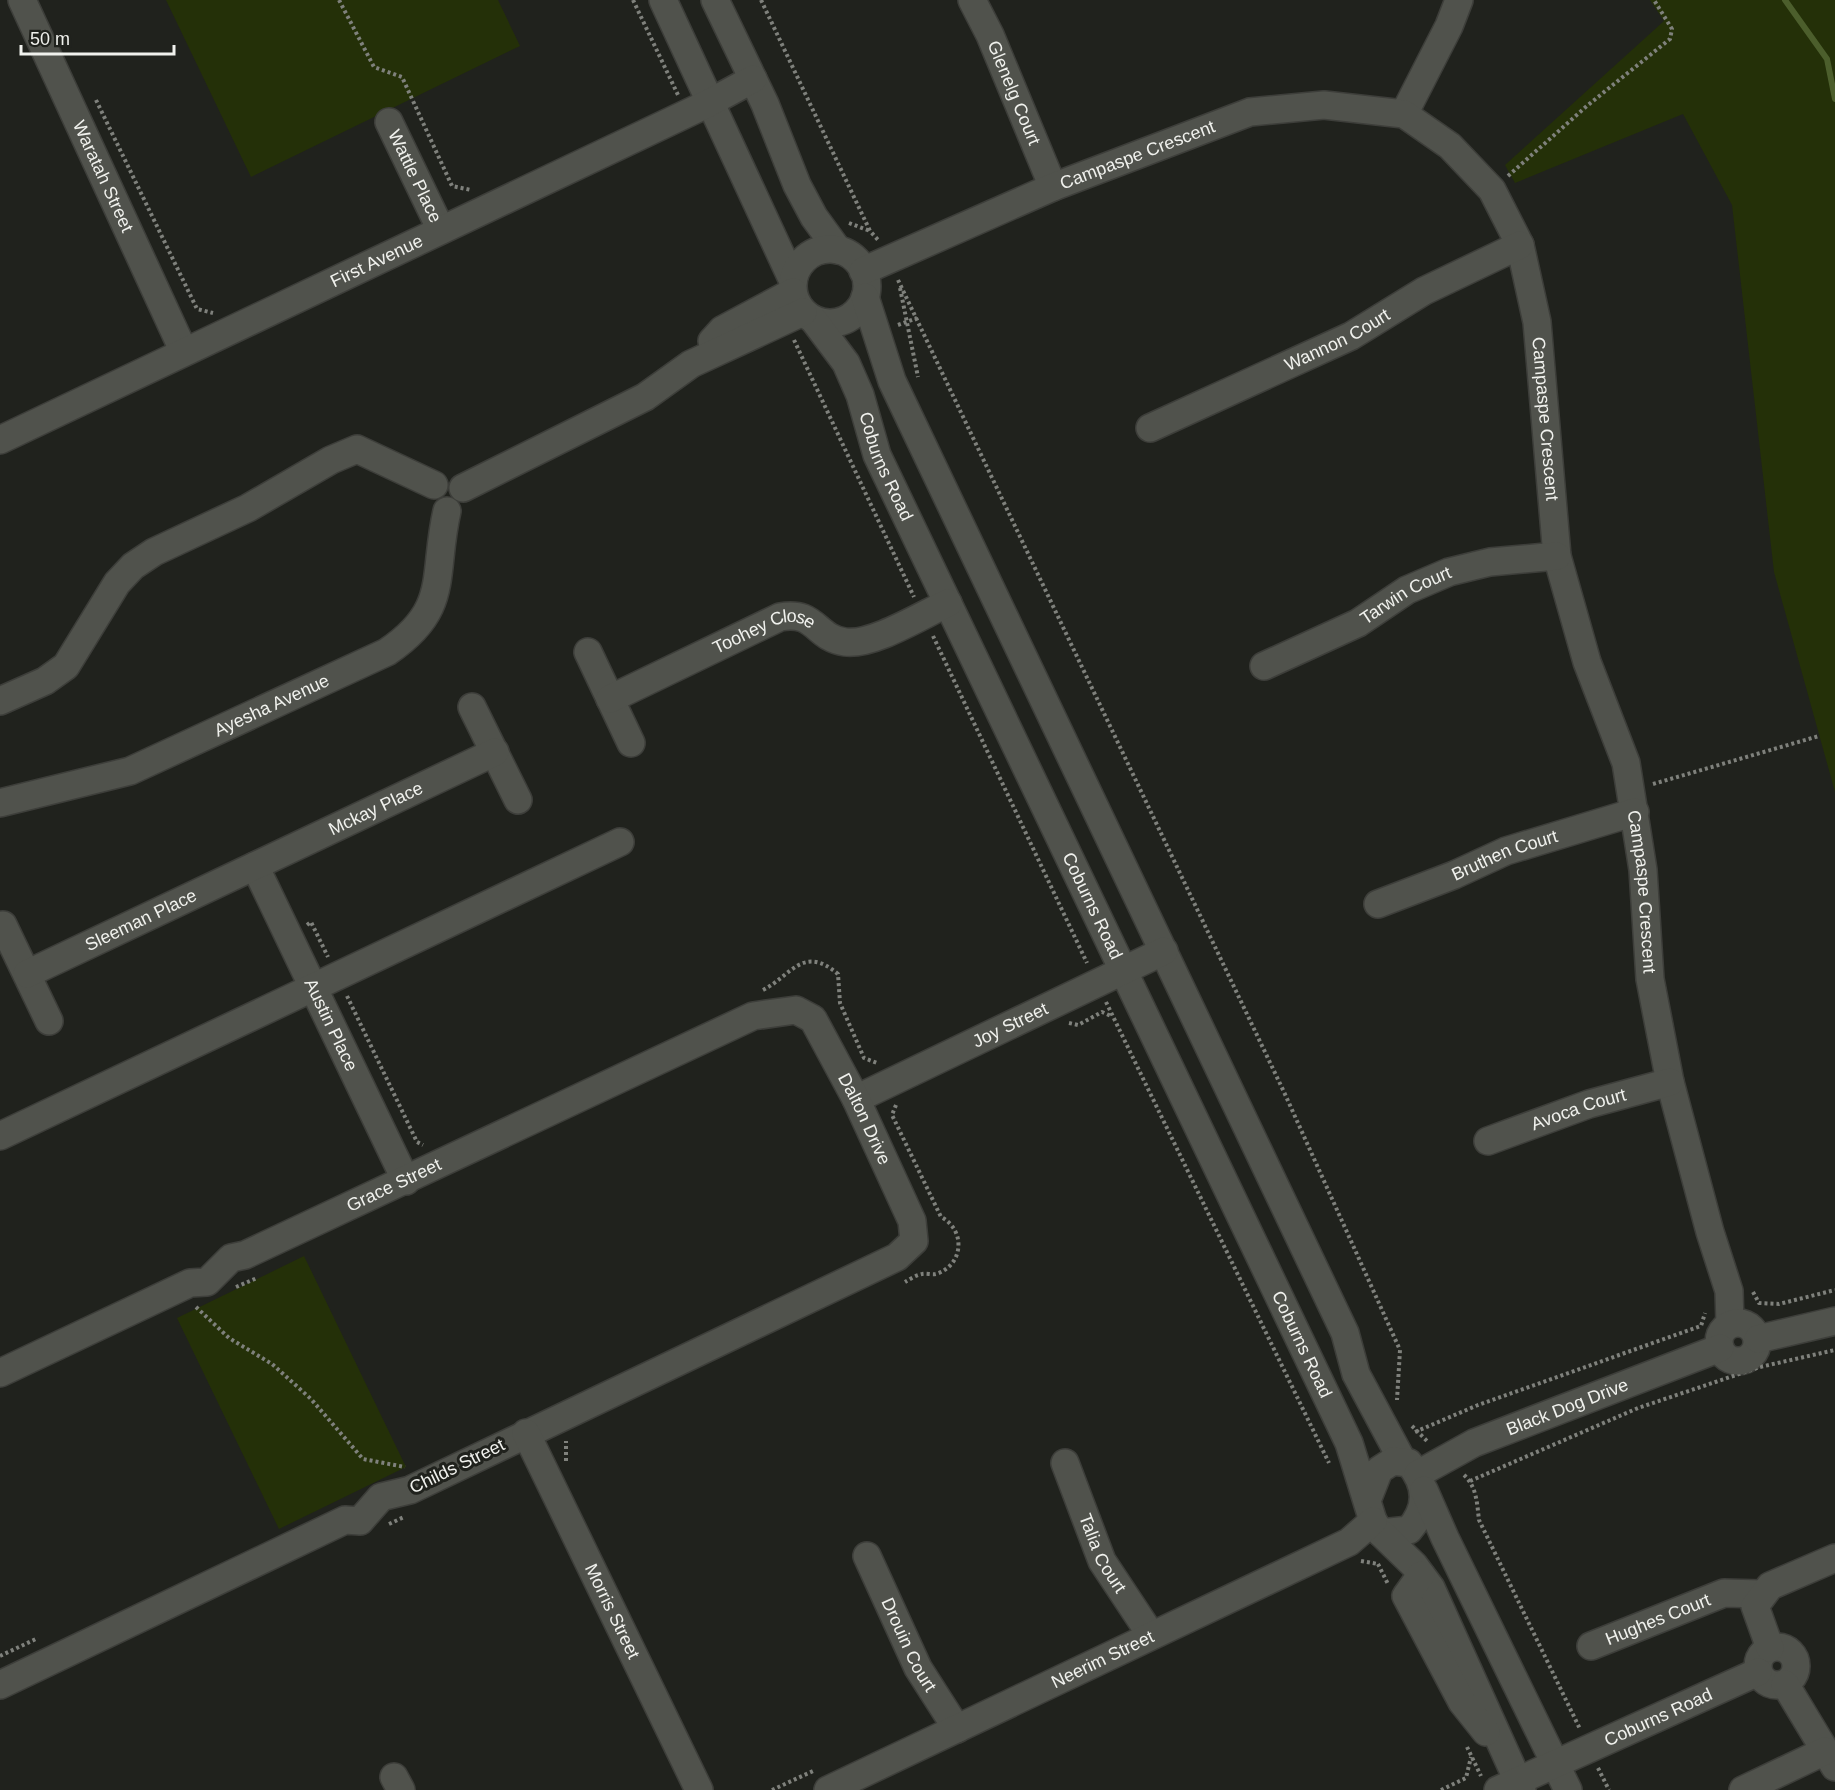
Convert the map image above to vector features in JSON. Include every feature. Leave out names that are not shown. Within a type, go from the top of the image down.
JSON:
[{"type":"street","name":"Waratah Street","points":[[22,0],[184,352]]},
{"type":"street","name":"Coburns Road","points":[[663,0],[698,108],[797,305],[846,363],[860,395],[877,455],[1125,972],[1354,1458],[1371,1521],[1431,1588],[1451,1629],[1506,1780],[1557,1765],[1758,1672]]},
{"type":"street","points":[[715,0],[753,79],[797,185],[814,217],[838,250]]},
{"type":"street","name":"Glenelg Court","points":[[972,0],[990,35],[1053,187]]},
{"type":"street","points":[[1404,114],[1460,0]]},
{"type":"street","name":"First Avenue","points":[[0,440],[698,108],[753,79]]},
{"type":"street","name":"Campaspe Crescent","points":[[864,284],[894,272],[1053,187],[1250,112],[1324,105],[1404,114],[1450,146],[1492,190],[1520,245],[1537,322],[1557,556],[1587,662],[1626,763],[1643,870],[1650,980],[1670,1082],[1710,1232],[1730,1291],[1725,1336]]},
{"type":"street","name":"Wattle Place","points":[[389,122],[441,230]]},
{"type":"street","name":"Wannon Court","points":[[1150,428],[1351,336],[1424,291],[1520,245]]},
{"type":"street","points":[[838,250],[848,254],[864,284],[859,309],[850,317],[838,322],[825,323],[797,305],[804,260],[814,253],[838,250]]},
{"type":"street","name":"Coburns Road","points":[[864,284],[892,381],[1345,1333],[1356,1374],[1409,1467],[1569,1790]]},
{"type":"street","points":[[447,511],[438,508],[432,500],[434,485],[442,479],[452,478],[463,488],[645,397],[691,364],[722,330],[797,305]]},
{"type":"street","points":[[0,701],[45,681],[66,666],[117,584],[133,566],[154,552],[248,508],[331,460],[357,450],[434,485]]},
{"type":"street","name":"Ayesha Avenue","points":[[0,803],[130,771],[387,652],[410,637],[428,614],[437,589],[440,542],[447,511],[462,504],[463,488]]},
{"type":"street","name":"Tarwin Court","points":[[1264,666],[1358,623],[1407,590],[1449,573],[1490,562],[1557,556]]},
{"type":"street","name":"Toohey Close","points":[[610,699],[780,618],[793,615],[806,617],[824,634],[846,643],[861,642],[948,603]]},
{"type":"street","points":[[588,652],[631,743]]},
{"type":"street","points":[[472,707],[518,800]]},
{"type":"street","name":"Mckay Place","points":[[255,866],[495,752]]},
{"type":"street","name":"Bruthen Court","points":[[1378,904],[1633,801]]},
{"type":"street","points":[[0,1136],[620,842]]},
{"type":"street","name":"Sleeman Place","points":[[27,975],[255,866]]},
{"type":"street","name":"Austin Place","points":[[255,866],[406,1181]]},
{"type":"street","points":[[3,925],[49,1021]]},
{"type":"street","name":"Joy Street","points":[[856,1100],[1125,972],[1164,951]]},
{"type":"street","name":"Dalton Drive","points":[[796,1010],[813,1019],[856,1100],[912,1221],[914,1241]]},
{"type":"street","name":"Grace Street","points":[[0,1373],[190,1282],[207,1282],[231,1258],[245,1255],[406,1181],[753,1016],[796,1010]]},
{"type":"street","name":"Avoca Court","points":[[1488,1141],[1589,1104],[1670,1082]]},
{"type":"street","name":"Childs Street","points":[[0,1685],[345,1520],[360,1521],[381,1497],[410,1490],[897,1257],[914,1241]]},
{"type":"street","points":[[1725,1336],[1748,1325],[1758,1339],[1835,1321]]},
{"type":"street","name":"Black Dog Drive","points":[[1371,1521],[1379,1470],[1393,1461],[1409,1467],[1446,1458],[1474,1443],[1725,1336]]},
{"type":"street","name":"Morris Street","points":[[526,1433],[699,1790]]},
{"type":"street","name":"Talia Court","points":[[1065,1463],[1101,1561],[1152,1635]]},
{"type":"street","points":[[1371,1521],[1409,1530],[1420,1518],[1424,1505],[1409,1467]]},
{"type":"street","name":"Neerim Street","points":[[828,1790],[1349,1542],[1371,1521]]},
{"type":"street","name":"Drouin Court","points":[[867,1556],[918,1668],[957,1729]]},
{"type":"street","points":[[1770,1648],[1755,1606],[1761,1594],[1770,1586],[1835,1558]]},
{"type":"street","name":"Hughes Court","points":[[1591,1646],[1724,1593],[1761,1594]]},
{"type":"street","points":[[1770,1648],[1784,1648],[1795,1658],[1796,1673],[1785,1684],[1779,1686],[1766,1683],[1758,1672],[1759,1658],[1770,1648]]},
{"type":"street","points":[[1743,1790],[1830,1759],[1785,1684]]},
{"type":"path","points":[[339,0],[374,67],[402,77],[452,186],[471,190],[481,185]]},
{"type":"path","points":[[633,0],[673,84],[698,108]]},
{"type":"path","points":[[761,0],[870,231],[878,239],[894,272],[1284,1092],[1400,1350],[1396,1404]]},
{"type":"path","points":[[1492,190],[1588,105],[1670,39],[1672,29],[1654,0]]},
{"type":"path","points":[[670,91],[673,84]]},
{"type":"path","points":[[93,94],[197,309],[213,312]]},
{"type":"path","points":[[894,272],[918,379]]},
{"type":"path","points":[[797,305],[922,615],[1097,985],[1331,1467],[1354,1458]]},
{"type":"path","points":[[1633,801],[1819,736]]},
{"type":"path","points":[[228,1291],[261,1276]]},
{"type":"path","points":[[1417,1431],[1478,1405],[1701,1326],[1709,1301],[1748,1284],[1759,1303],[1779,1304],[1835,1290]]},
{"type":"path","points":[[186,1312],[207,1302]]},
{"type":"path","points":[[196,1307],[229,1338],[272,1364],[311,1398],[363,1459],[412,1468],[401,1473]]},
{"type":"path","points":[[1470,1480],[1638,1408],[1760,1367],[1835,1350]]},
{"type":"path","points":[[1410,1422],[1470,1480],[1476,1494],[1479,1520],[1609,1790]]},
{"type":"path","points":[[1409,1467],[1417,1431]]},
{"type":"path","points":[[1371,1521],[1388,1585]]},
{"type":"path","points":[[0,1656],[43,1636]]},
{"type":"path","points":[[1466,1746],[1471,1756],[1506,1780]]},
{"type":"path","points":[[1441,1790],[1466,1778],[1471,1756]]},
{"type":"green space","points":[[166,0],[498,0],[520,46],[251,177]]},
{"type":"green space","points":[[1650,0],[1835,0],[1835,792],[1774,572],[1732,205],[1683,114],[1515,183],[1505,165],[1664,21]]},
{"type":"green space","points":[[304,1256],[406,1467],[279,1529],[177,1318]]},
{"type":"waterway","points":[[1785,0],[1827,59],[1835,99]]}]
